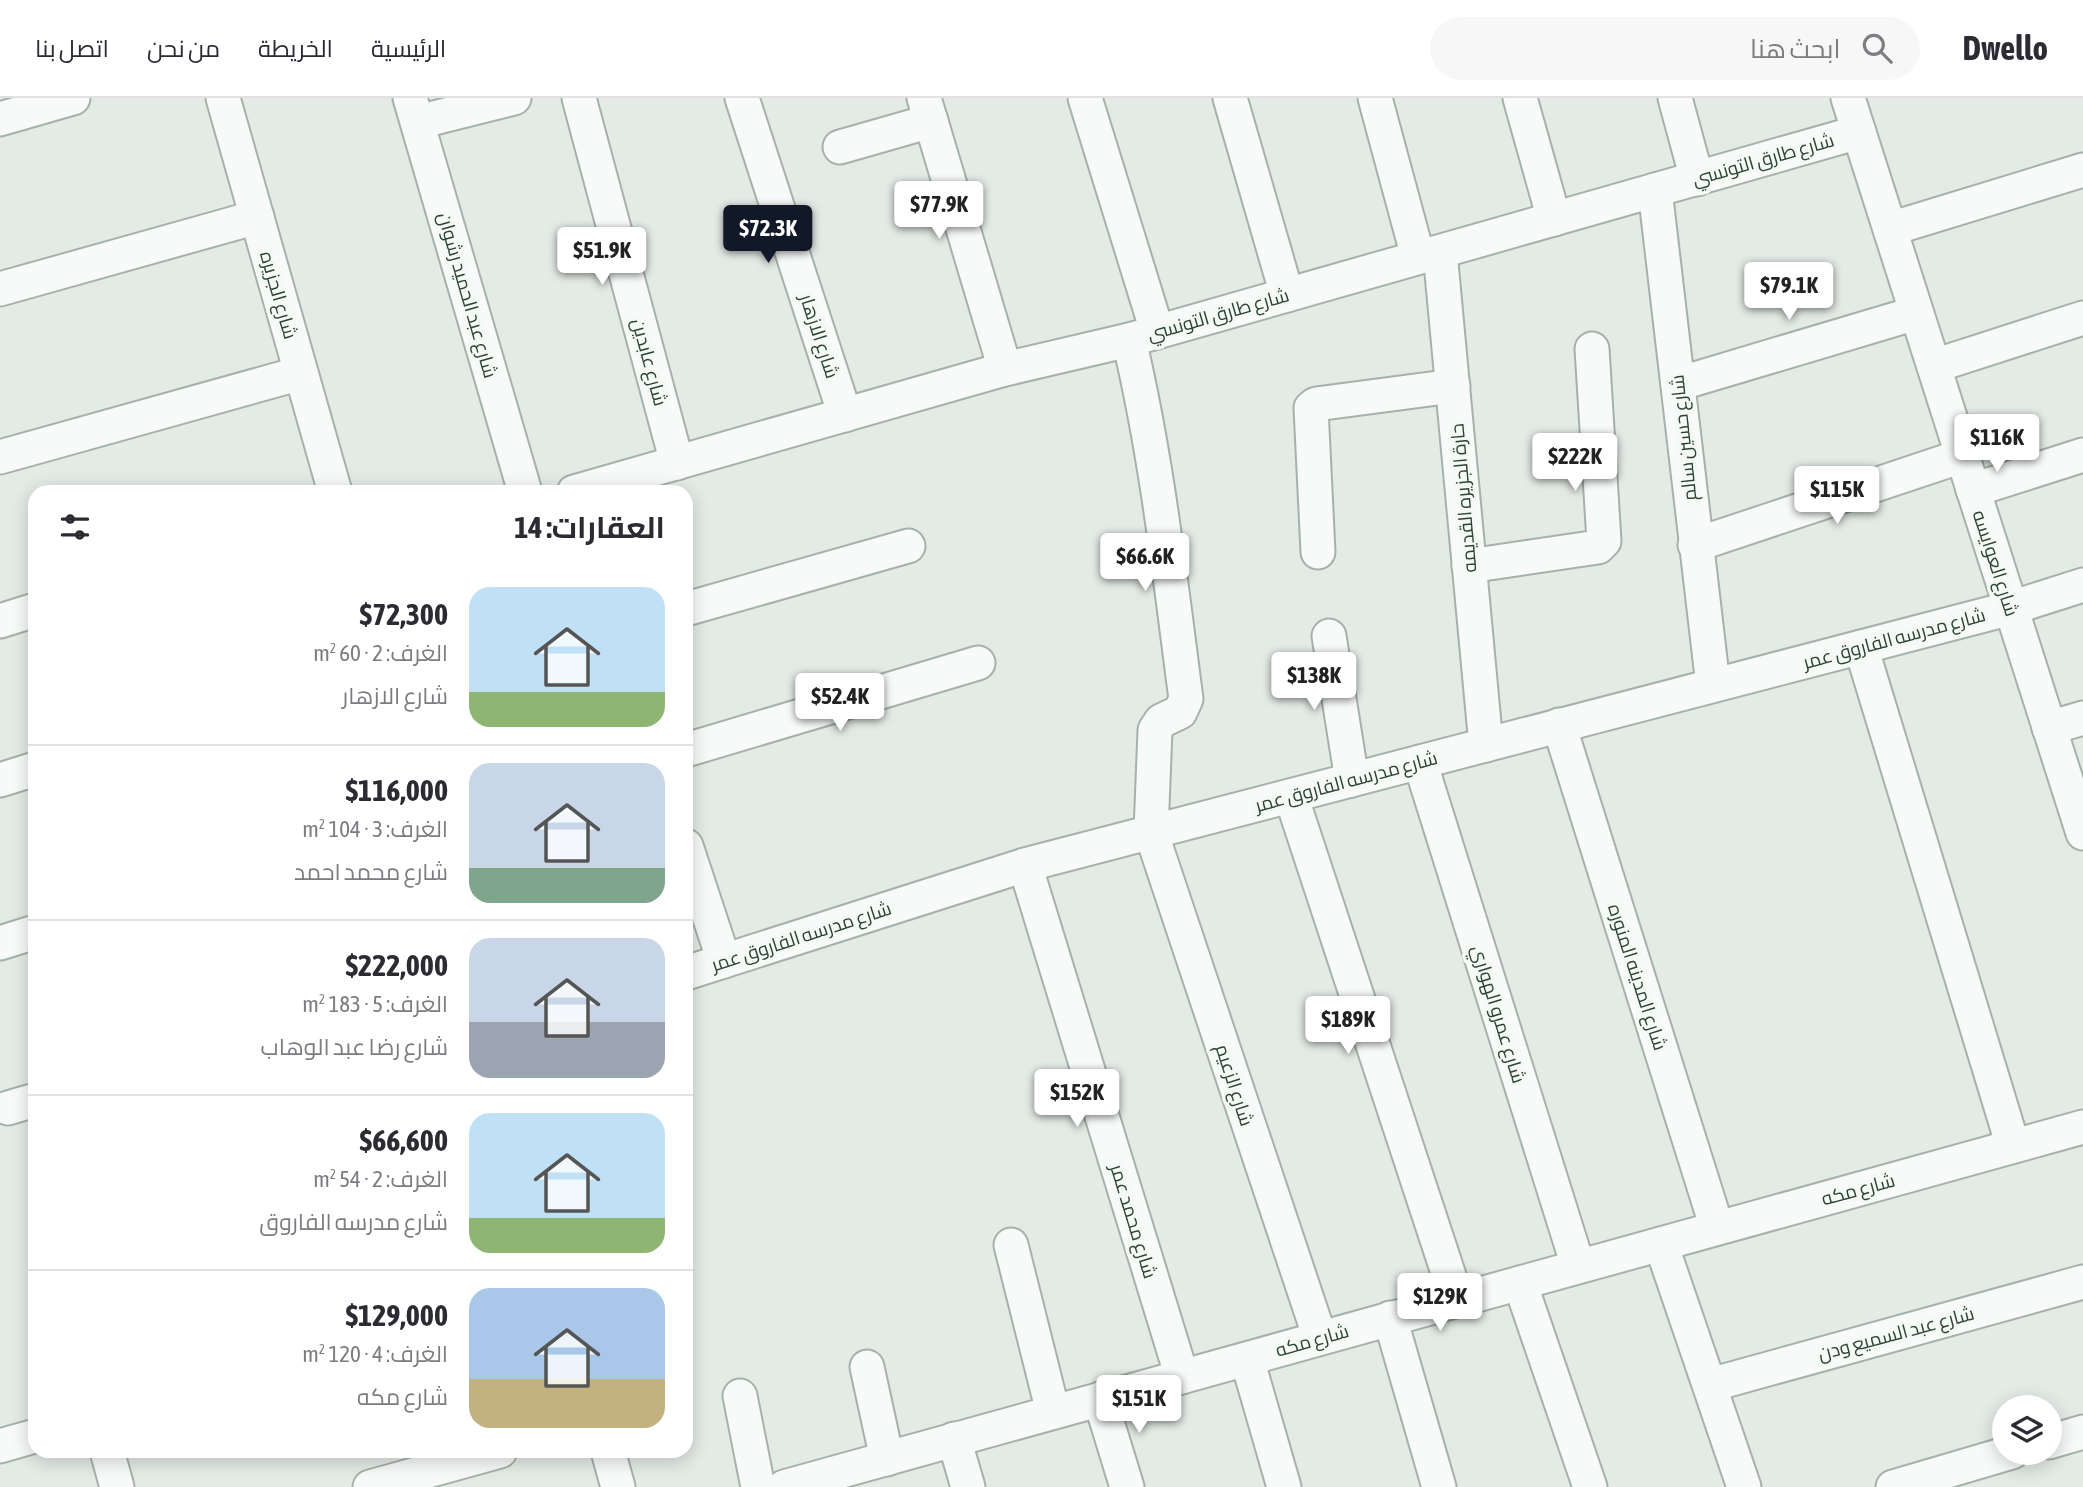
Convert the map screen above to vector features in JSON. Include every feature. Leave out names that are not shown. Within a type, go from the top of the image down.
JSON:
[{"type":"street","points":[[0,119],[73,98]]},
{"type":"street","name":"شارع الجزيره","points":[[223,98],[333,485]]},
{"type":"street","points":[[414,110],[514,98]]},
{"type":"street","name":"شارع عابدين","points":[[579,98],[677,463]]},
{"type":"street","name":"شارع الازهار","points":[[742,98],[845,415]]},
{"type":"street","points":[[1084,98],[1143,335],[1149,422],[1186,699],[1180,712],[1161,721],[1155,730],[1151,832]]},
{"type":"street","points":[[1230,98],[1287,295]]},
{"type":"street","name":"حارة الجزيره القديمه","points":[[1375,98],[1429,254],[1453,386],[1486,745]]},
{"type":"street","points":[[1520,98],[1553,219]]},
{"type":"street","points":[[1675,98],[1696,178]]},
{"type":"street","name":"شارع طارق التونسي","points":[[600,485],[1005,369],[1143,335],[1696,178],[1855,108]]},
{"type":"street","name":"شارع العوايسه","points":[[1855,108],[1916,313],[2083,833]]},
{"type":"street","points":[[840,148],[928,109],[1005,369]]},
{"type":"street","name":"شارع عبد الحميد رشوان","points":[[414,110],[523,485]]},
{"type":"street","points":[[1890,229],[2083,170]]},
{"type":"street","name":"شارع حسين سالم","points":[[1655,190],[1713,685]]},
{"type":"street","points":[[0,289],[257,218]]},
{"type":"street","points":[[1678,384],[1916,313]]},
{"type":"street","points":[[1934,366],[2083,318]]},
{"type":"street","points":[[1469,566],[1598,547],[1604,541],[1592,349]]},
{"type":"street","points":[[0,457],[302,373]]},
{"type":"street","points":[[1318,552],[1311,408],[1316,404],[1453,386]]},
{"type":"street","points":[[1973,490],[2083,455]]},
{"type":"street","points":[[1695,545],[1962,456]]},
{"type":"street","points":[[693,607],[908,546]]},
{"type":"street","name":"شارع مدرسه الفاروق عمر","points":[[693,971],[1025,865],[2011,608],[2083,585]]},
{"type":"street","points":[[0,621],[28,612]]},
{"type":"street","points":[[1329,636],[1352,780]]},
{"type":"street","points":[[1861,646],[2013,1146]]},
{"type":"street","points":[[693,748],[978,663]]},
{"type":"street","points":[[2049,729],[2083,718]]},
{"type":"street","name":"شارع المدينه المنوره","points":[[1559,726],[1717,1228]]},
{"type":"street","name":"شارع عمرو الهواري","points":[[1420,762],[1578,1266]]},
{"type":"street","points":[[0,780],[28,771]]},
{"type":"street","points":[[1292,796],[1457,1300]]},
{"type":"street","name":"شارع الزعيم","points":[[1151,832],[1320,1338]]},
{"type":"street","name":"شارع محمد عمر","points":[[1025,865],[1182,1377]]},
{"type":"street","points":[[693,867],[724,961]]},
{"type":"street","points":[[0,943],[28,934]]},
{"type":"street","name":"شارع مكه","points":[[795,1485],[2083,1127]]},
{"type":"street","points":[[1661,1244],[1744,1487]]},
{"type":"street","points":[[1011,1245],[1053,1412]]},
{"type":"street","name":"شارع عبد السميع ودن","points":[[1710,1385],[2083,1282]]},
{"type":"street","points":[[1520,1283],[1590,1487]]},
{"type":"street","points":[[1390,1318],[1439,1487]]},
{"type":"street","points":[[1247,1359],[1284,1487]]},
{"type":"street","points":[[867,1367],[887,1458]]},
{"type":"street","points":[[740,1396],[758,1487]]},
{"type":"street","points":[[1100,1399],[1127,1487]]},
{"type":"street","points":[[2062,1438],[2083,1432]]},
{"type":"street","points":[[0,1446],[28,1438]]},
{"type":"street","points":[[954,1439],[968,1487]]},
{"type":"street","points":[[109,1458],[117,1487]]},
{"type":"street","points":[[370,1487],[475,1458]]},
{"type":"street","points":[[610,1458],[618,1487]]},
{"type":"street","points":[[1893,1487],[1992,1458]]}]
